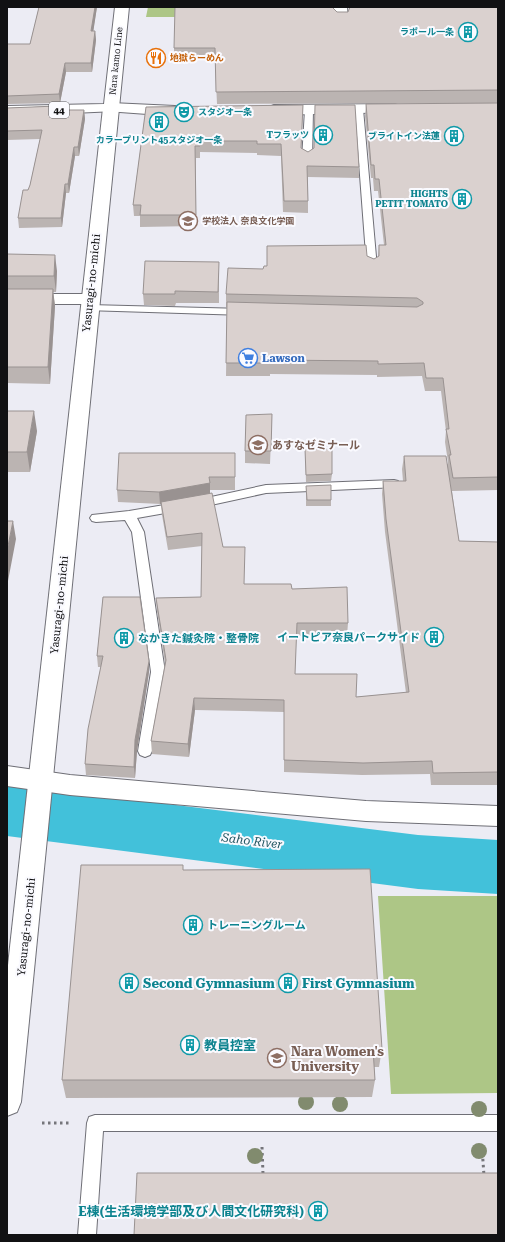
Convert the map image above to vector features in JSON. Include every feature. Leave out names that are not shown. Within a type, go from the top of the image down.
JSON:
[{"type":"street","name":"Nara kamo Line","points":[[7,111],[111,108],[122,7]]},
{"type":"street","points":[[111,108],[148,111],[186,111]]},
{"type":"street","name":"Yasuragi-no-michi","points":[[7,1102],[41,787],[43,750],[89,303],[111,108]]},
{"type":"street","points":[[263,110],[407,109]]},
{"type":"street","points":[[7,299],[89,303]]},
{"type":"street","points":[[7,776],[41,787],[70,785],[366,811],[498,816]]},
{"type":"lane","points":[[359,109],[372,268]]},
{"type":"lane","points":[[307,159],[309,110]]},
{"type":"lane","points":[[89,303],[257,312]]},
{"type":"lane","points":[[96,518],[129,515],[211,501],[266,489],[394,484]]},
{"type":"lane","points":[[129,515],[138,532],[158,672],[145,751]]},
{"type":"lane","points":[[87,1235],[95,1123],[498,1123]]},
{"type":"path","points":[[42,1123],[55,1123]]},
{"type":"path","points":[[262,1123],[263,1180]]},
{"type":"path","points":[[480,1123],[485,1180]]},
{"type":"green space","points":[[148,7],[181,7],[180,17],[146,17]]},
{"type":"green space","points":[[378,896],[498,896],[498,1093],[391,1094]]},
{"type":"building","points":[[39,7],[95,7],[91,31],[95,31],[91,63],[65,63],[59,94],[7,96],[7,44],[30,44]]},
{"type":"building","points":[[175,7],[333,7],[337,12],[348,12],[350,7],[498,7],[498,90],[216,92],[215,48],[174,48]]},
{"type":"building","points":[[498,103],[498,477],[453,478],[449,455],[451,455],[446,429],[449,429],[443,378],[426,378],[424,363],[378,364],[378,361],[270,360],[270,363],[226,363],[227,302],[417,307],[423,304],[423,302],[417,298],[226,294],[228,268],[263,269],[264,266],[267,266],[267,246],[366,245],[367,256],[374,259],[379,256],[379,245],[386,245],[379,179],[375,179],[374,165],[371,165],[366,104]]},
{"type":"building","points":[[303,105],[301,148],[308,152],[314,148],[315,105],[355,105],[359,167],[307,166],[308,201],[284,201],[281,144],[257,144],[257,141],[200,141],[200,146],[195,146],[196,215],[140,215],[141,205],[133,205],[146,107]]},
{"type":"building","points":[[57,106],[56,110],[84,110],[78,147],[74,147],[68,184],[65,184],[61,218],[18,218],[23,190],[28,190],[30,185],[42,130],[7,131],[7,108]]},
{"type":"building","points":[[7,254],[55,255],[54,276],[7,276]]},
{"type":"building","points":[[145,261],[219,262],[218,292],[175,291],[175,294],[143,294]]},
{"type":"building","points":[[7,289],[53,289],[48,367],[7,367]]},
{"type":"building","points":[[7,411],[34,411],[27,452],[7,452]]},
{"type":"building","name":"あすなゼミナール","points":[[272,414],[271,451],[245,451],[246,415]]},
{"type":"building","points":[[305,449],[332,449],[332,474],[306,475]]},
{"type":"building","points":[[119,453],[235,453],[235,477],[209,477],[210,483],[159,492],[117,490]]},
{"type":"building","points":[[404,456],[446,456],[459,541],[498,542],[498,772],[433,773],[432,761],[363,763],[284,760],[284,700],[194,698],[188,744],[151,741],[166,660],[156,598],[201,597],[202,533],[167,537],[161,502],[212,493],[223,547],[245,547],[244,584],[291,584],[292,589],[347,587],[348,623],[297,623],[295,674],[357,674],[356,697],[409,692],[386,519],[383,481],[406,481]]},
{"type":"building","points":[[331,485],[331,500],[307,500],[306,486]]},
{"type":"building","points":[[7,521],[13,521],[7,551]]},
{"type":"building","points":[[103,597],[140,597],[149,661],[135,740],[134,767],[85,764],[88,729],[103,656],[97,656]]},
{"type":"building","points":[[81,865],[183,865],[183,870],[370,869],[382,1049],[373,1049],[375,1080],[62,1080]]},
{"type":"building","name":"E棟(生活環境学部及び人間文化研究科)","points":[[137,1173],[498,1173],[498,1235],[134,1235]]},
{"type":"waterway","name":"Saho River","points":[[7,810],[418,862],[498,867]]},
{"type":"place","name":"ラポール一条","points":[[468,32]]},
{"type":"place","name":"地獄らーめん","points":[[156,58]]},
{"type":"place","name":"スタジオ一条","points":[[184,112]]},
{"type":"place","name":"カラープリント45スタジオ一条","points":[[159,122]]},
{"type":"place","name":"Tフラッツ","points":[[323,135]]},
{"type":"place","name":"ブライトイン法蓮","points":[[454,136]]},
{"type":"place","name":"HIGHTS PETIT TOMATO","points":[[462,199]]},
{"type":"place","name":"学校法人 奈良文化学園","points":[[188,221]]},
{"type":"place","name":"Lawson","points":[[248,358]]},
{"type":"place","name":"あすなゼミナール","points":[[258,445]]},
{"type":"place","name":"イートピア奈良パークサイド","points":[[434,637]]},
{"type":"place","name":"なかきた鍼灸院・整骨院","points":[[124,638]]},
{"type":"place","name":"トレーニングルーム","points":[[193,925]]},
{"type":"place","name":"Second Gymnasium","points":[[129,983]]},
{"type":"place","name":"First Gymnasium","points":[[288,983]]},
{"type":"place","name":"教員控室","points":[[190,1045]]},
{"type":"place","name":"Nara Women's University","points":[[277,1058]]},
{"type":"place","name":"E棟(生活環境学部及び人間文化研究科)","points":[[318,1211]]}]
